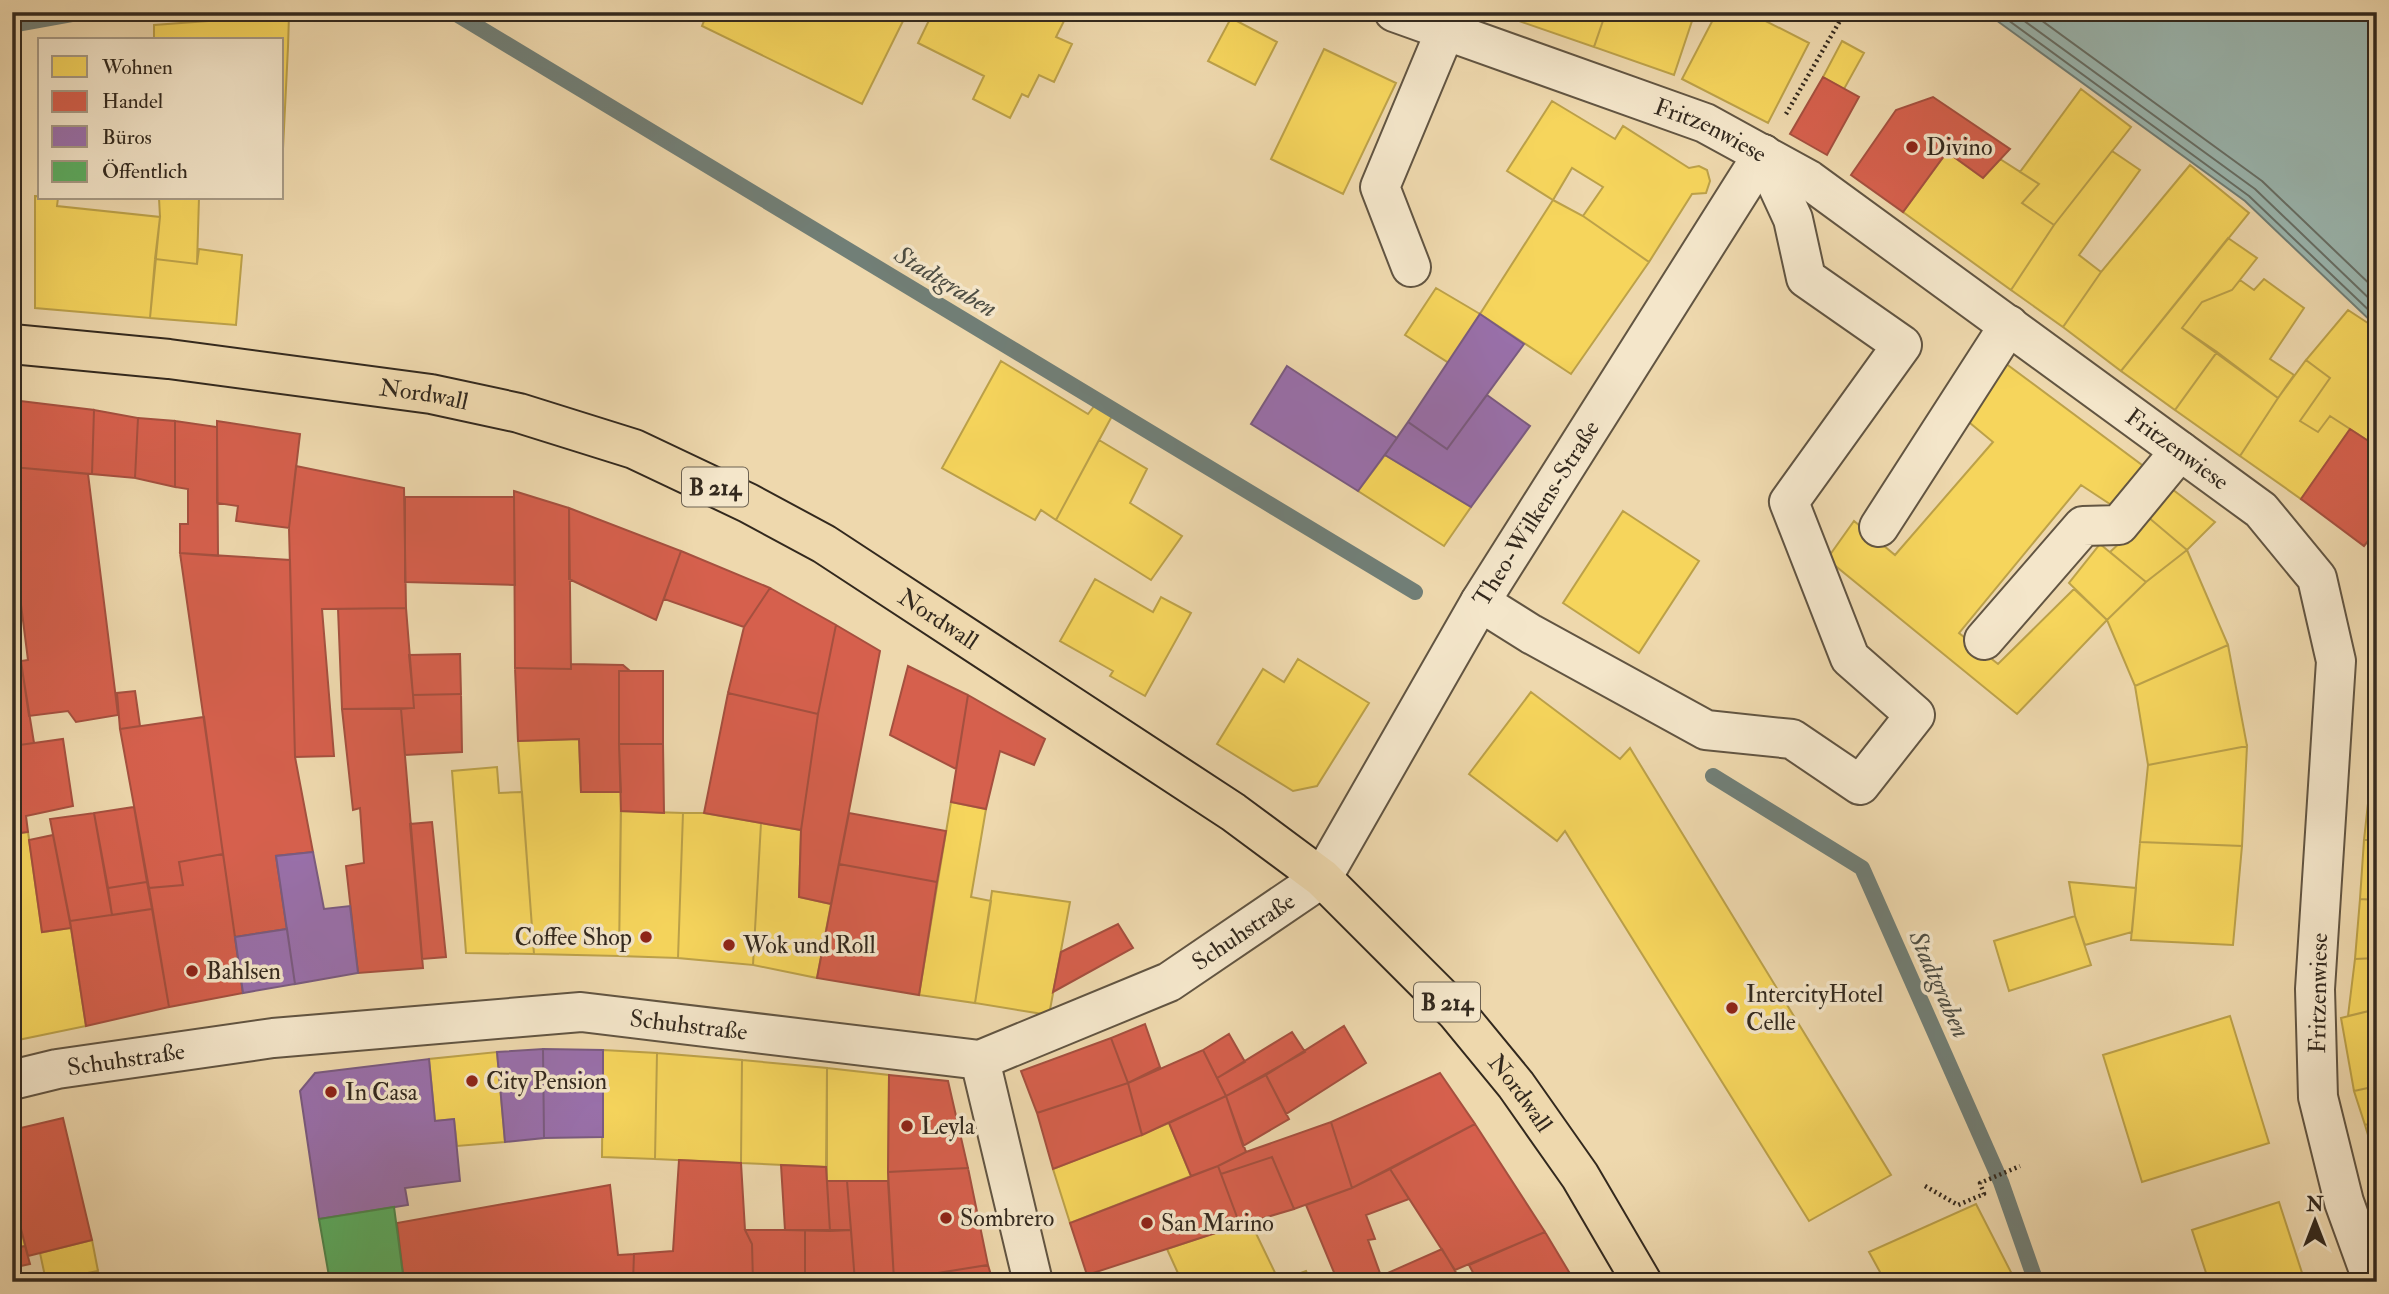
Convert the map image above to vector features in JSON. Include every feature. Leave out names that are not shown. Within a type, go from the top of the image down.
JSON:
[{"type":"main road","name":"Nordwall","points":[[12,344],[169,359],[431,394],[519,413],[634,449],[748,503],[824,544],[1233,812],[1322,878],[1456,1012],[1516,1085],[1580,1176],[1642,1282]]},
{"type":"street","name":"Fritzenwiese","points":[[1394,12],[1705,123],[1809,180],[2261,510],[2317,578],[2336,661],[2315,989],[2318,1097],[2344,1202],[2373,1282]]},
{"type":"street","points":[[1411,267],[1380,187],[1446,29]]},
{"type":"street","points":[[1480,602],[1706,730],[1792,739],[1860,785],[1915,715],[1850,658],[1789,502],[1902,345],[1806,278],[1793,219],[1763,154]]},
{"type":"street","name":"Theo-Wilkens-Straße","points":[[1322,878],[1480,602],[1763,154]]},
{"type":"street","points":[[1879,527],[2008,325]]},
{"type":"street","points":[[1984,640],[2083,526],[2119,525],[2180,451]]},
{"type":"street","name":"Schuhstraße","points":[[12,1080],[57,1069],[273,1038],[581,1012],[980,1060],[1169,982],[1322,878]]},
{"type":"street","points":[[980,1060],[1033,1282]]},
{"type":"path","points":[[1763,154],[1845,12]]},
{"type":"path","points":[[1925,1186],[1958,1205],[1984,1194],[1980,1183],[2020,1166]]},
{"type":"water","points":[[1985,12],[2377,12],[2377,327],[2245,201]]},
{"type":"building: Wohnen","points":[[698,12],[899,12],[906,15],[862,104],[702,26],[706,16]]},
{"type":"building: Wohnen","points":[[933,12],[1062,12],[1067,15],[1056,37],[1072,44],[1054,82],[1039,75],[1028,97],[1022,94],[1010,118],[973,99],[984,76],[918,43]]},
{"type":"building: Wohnen","points":[[1516,12],[1606,12],[1594,47],[1513,19]]},
{"type":"building: Wohnen","points":[[1606,12],[1695,12],[1674,75],[1594,47]]},
{"type":"building: Wohnen","points":[[1717,12],[1748,12],[1809,43],[1768,123],[1682,79]]},
{"type":"building: Wohnen","points":[[289,15],[284,125],[284,38],[154,38],[154,25]]},
{"type":"building: Wohnen","points":[[1231,18],[1277,42],[1255,85],[1208,61]]},
{"type":"building: Wohnen","points":[[1842,41],[1864,53],[1844,89],[1823,77]]},
{"type":"building: Wohnen","points":[[1324,49],[1396,83],[1343,194],[1271,159]]},
{"type":"building: Wohnen","points":[[2081,89],[2131,127],[2054,225],[2022,203],[2039,184],[2020,172]]},
{"type":"building: Wohnen","points":[[1552,101],[1615,139],[1623,126],[1689,168],[1699,166],[1707,170],[1710,181],[1706,193],[1692,194],[1649,262],[1583,216],[1603,187],[1572,168],[1553,200],[1507,171]]},
{"type":"building: Wohnen","points":[[2112,151],[2140,170],[2079,255],[2101,272],[2063,327],[2011,290],[2054,225]]},
{"type":"building: Wohnen","points":[[1947,152],[1983,178],[2000,159],[2039,184],[2022,203],[2054,225],[2011,290],[1903,212]]},
{"type":"building: Wohnen","points":[[2190,165],[2249,213],[2121,371],[2063,327],[2101,272]]},
{"type":"building: Wohnen","points":[[35,196],[38,196],[38,200],[58,200],[57,206],[160,217],[150,318],[35,308]]},
{"type":"building: Wohnen","points":[[159,200],[199,200],[197,264],[155,259]]},
{"type":"building: Wohnen","points":[[1553,200],[1583,216],[1649,262],[1571,374],[1480,314]]},
{"type":"building: Wohnen","points":[[2228,238],[2257,258],[2232,290],[2202,302],[2182,328],[2217,352],[2175,410],[2121,371]]},
{"type":"building: Wohnen","points":[[199,249],[242,255],[236,325],[150,318],[155,259],[197,264]]},
{"type":"building: Wohnen","points":[[2264,279],[2304,308],[2270,359],[2294,375],[2278,398],[2182,328],[2202,302],[2232,290],[2240,280],[2254,290]]},
{"type":"building: Wohnen","points":[[1436,288],[1480,314],[1449,363],[1405,335]]},
{"type":"building: Wohnen","points":[[2348,310],[2377,329],[2376,446],[2330,416],[2318,432],[2300,421],[2330,378],[2306,360]]},
{"type":"building: Wohnen","points":[[2217,352],[2278,398],[2240,456],[2175,410]]},
{"type":"building: Wohnen","points":[[2306,360],[2330,378],[2300,421],[2318,432],[2330,416],[2350,429],[2301,499],[2240,456]]},
{"type":"building: Wohnen","points":[[1001,361],[1088,414],[1095,405],[1112,416],[1056,520],[1041,510],[1035,520],[942,468]]},
{"type":"building: Wohnen","points":[[2005,363],[2150,471],[2119,510],[2081,485],[1959,633],[1998,664],[2074,589],[2107,620],[2017,714],[1827,559],[1854,521],[1895,555],[1993,442],[1964,418]]},
{"type":"building: Wohnen","points":[[1099,440],[1147,469],[1130,503],[1182,536],[1151,580],[1056,520]]},
{"type":"building: Wohnen","points":[[1385,455],[1471,507],[1444,546],[1358,491]]},
{"type":"building: Wohnen","points":[[2172,489],[2215,522],[2187,550],[2148,517]]},
{"type":"building: Wohnen","points":[[1623,511],[1699,561],[1639,653],[1563,603]]},
{"type":"building: Wohnen","points":[[2148,517],[2187,550],[2146,582],[2110,552]]},
{"type":"building: Wohnen","points":[[2100,544],[2146,582],[2107,620],[2069,583]]},
{"type":"building: Wohnen","points":[[2187,550],[2228,645],[2135,686],[2107,620],[2146,582]]},
{"type":"building: Wohnen","points":[[1095,579],[1153,612],[1161,597],[1191,613],[1145,696],[1110,676],[1113,671],[1060,641]]},
{"type":"building: Wohnen","points":[[2228,645],[2247,746],[2148,765],[2135,686]]},
{"type":"building: Wohnen","points":[[1298,659],[1369,703],[1317,786],[1293,791],[1217,744],[1263,669],[1284,682]]},
{"type":"building: Wohnen","name":"IntercityHotel Celle","points":[[1531,692],[1620,759],[1630,748],[1891,1175],[1809,1221],[1565,831],[1557,841],[1469,774]]},
{"type":"building: Wohnen","points":[[2375,737],[2377,785],[2370,785]]},
{"type":"building: Wohnen","points":[[579,739],[581,792],[621,792],[619,956],[534,954],[518,741]]},
{"type":"building: Wohnen","points":[[2247,746],[2242,846],[2140,842],[2148,765]]},
{"type":"building: Wohnen","points":[[497,767],[499,793],[522,792],[534,954],[466,953],[452,771]]},
{"type":"building: Wohnen","points":[[2370,785],[2377,785],[2377,840],[2364,840]]},
{"type":"building: Wohnen","points":[[951,802],[986,809],[971,897],[991,901],[975,1003],[919,995]]},
{"type":"building: Wohnen","points":[[621,811],[683,813],[678,958],[619,956]]},
{"type":"building: Wohnen","points":[[683,813],[704,813],[761,823],[753,965],[678,958]]},
{"type":"building: Wohnen","points":[[761,823],[801,830],[799,897],[831,904],[817,978],[753,965]]},
{"type":"building: Wohnen","points":[[28,832],[42,932],[71,928],[86,1026],[18,1040],[12,1013],[12,834]]},
{"type":"building: Wohnen","points":[[2364,840],[2377,840],[2377,900],[2360,899]]},
{"type":"building: Wohnen","points":[[2140,842],[2242,846],[2233,945],[2131,940]]},
{"type":"building: Wohnen","points":[[2069,882],[2136,888],[2132,932],[2085,945],[2075,916]]},
{"type":"building: Wohnen","points":[[992,891],[1070,902],[1049,1015],[975,1003]]},
{"type":"building: Wohnen","points":[[2360,899],[2377,900],[2377,958],[2355,959]]},
{"type":"building: Wohnen","points":[[2075,916],[2091,965],[2009,991],[1994,941]]},
{"type":"building: Wohnen","points":[[2377,958],[2377,1009],[2348,1016],[2355,959]]},
{"type":"building: Wohnen","points":[[2377,1009],[2377,1086],[2354,1091],[2341,1018]]},
{"type":"building: Wohnen","points":[[2230,1016],[2269,1143],[2142,1182],[2103,1055]]},
{"type":"building: Wohnen","points":[[603,1050],[657,1053],[655,1159],[602,1157]]},
{"type":"building: Wohnen","points":[[497,1052],[505,1142],[457,1146],[454,1119],[435,1121],[429,1059]]},
{"type":"building: Wohnen","points":[[657,1053],[742,1060],[741,1163],[655,1159]]},
{"type":"building: Wohnen","points":[[742,1060],[827,1068],[826,1167],[741,1163]]},
{"type":"building: Wohnen","points":[[827,1068],[889,1075],[888,1181],[827,1181]]},
{"type":"building: Wohnen","points":[[2377,1086],[2377,1122],[2365,1125],[2354,1091]]},
{"type":"building: Wohnen","points":[[2377,1122],[2377,1165],[2365,1125]]},
{"type":"building: Wohnen","points":[[1169,1123],[1191,1176],[1070,1223],[1053,1169]]},
{"type":"building: Wohnen","points":[[12,1194],[25,1246],[12,1249]]},
{"type":"building: Wohnen","points":[[2279,1202],[2305,1282],[2209,1282],[2192,1230]]},
{"type":"building: Wohnen","points":[[1976,1204],[2016,1282],[1861,1282],[1880,1272],[1869,1252]]},
{"type":"building: Wohnen","points":[[1250,1221],[1279,1281],[1306,1271],[1311,1282],[1182,1282],[1167,1249]]},
{"type":"building: Wohnen","points":[[92,1240],[98,1271],[46,1281],[40,1253]]},
{"type":"building: Wohnen","points":[[98,1271],[100,1282],[46,1282],[46,1281]]},
{"type":"building: Handel","points":[[1823,77],[1859,97],[1827,155],[1790,134]]},
{"type":"building: Handel","points":[[1933,97],[2010,149],[1983,178],[1947,152],[1903,212],[1851,175],[1896,110]]},
{"type":"building: Handel","points":[[12,400],[94,410],[92,474],[12,467]]},
{"type":"building: Handel","points":[[94,410],[138,418],[135,478],[92,474]]},
{"type":"building: Handel","points":[[138,418],[175,421],[175,487],[135,478]]},
{"type":"building: Handel","points":[[175,421],[217,427],[218,556],[180,553],[180,524],[188,524],[188,489],[175,487]]},
{"type":"building: Handel","points":[[217,421],[300,434],[289,528],[236,521],[238,506],[217,503]]},
{"type":"building: Handel","points":[[2350,429],[2376,446],[2370,454],[2377,459],[2377,530],[2364,546],[2301,499]]},
{"type":"building: Handel","points":[[296,466],[404,488],[406,608],[322,609],[334,756],[295,757],[289,528]]},
{"type":"building: Handel","points":[[12,467],[88,474],[118,715],[76,722],[68,711],[29,716],[21,661],[28,660],[16,565],[12,566]]},
{"type":"building: Handel","points":[[514,491],[569,508],[571,669],[515,668]]},
{"type":"building: Handel","points":[[405,497],[514,497],[515,585],[405,582]]},
{"type":"building: Handel","points":[[569,508],[681,551],[656,620],[569,579]]},
{"type":"building: Handel","points":[[681,551],[770,588],[744,627],[664,599]]},
{"type":"building: Handel","points":[[180,553],[290,560],[295,757],[313,852],[276,856],[287,929],[235,937]]},
{"type":"building: Handel","points":[[770,588],[836,625],[818,714],[728,693],[744,627]]},
{"type":"building: Handel","points":[[406,608],[414,708],[342,709],[338,609]]},
{"type":"building: Handel","points":[[836,625],[880,651],[831,904],[799,897],[801,830],[818,714]]},
{"type":"building: Handel","points":[[460,654],[461,694],[413,695],[409,655]]},
{"type":"building: Handel","points":[[571,664],[623,665],[630,671],[619,671],[621,792],[581,792],[579,739],[518,741],[515,668],[571,669]]},
{"type":"building: Handel","points":[[908,666],[968,695],[956,769],[890,735]]},
{"type":"building: Handel","points":[[619,671],[663,671],[663,744],[619,744]]},
{"type":"building: Handel","points":[[23,675],[34,743],[12,746],[12,676]]},
{"type":"building: Handel","points":[[135,691],[140,726],[120,729],[117,693]]},
{"type":"building: Handel","points":[[728,693],[818,714],[801,830],[704,813]]},
{"type":"building: Handel","points":[[461,694],[462,752],[405,755],[401,709],[414,708],[413,695]]},
{"type":"building: Handel","points":[[968,695],[1045,739],[1034,765],[1000,751],[986,809],[951,802]]},
{"type":"building: Handel","points":[[342,709],[401,709],[423,968],[358,973],[346,866],[364,863],[360,808],[353,810]]},
{"type":"building: Handel","points":[[204,717],[223,854],[179,862],[183,885],[149,888],[120,729]]},
{"type":"building: Handel","points":[[63,739],[73,806],[26,816],[28,832],[12,834],[12,746]]},
{"type":"building: Handel","points":[[619,744],[663,744],[664,813],[621,811]]},
{"type":"building: Handel","points":[[134,807],[147,882],[108,888],[94,813]]},
{"type":"building: Handel","points":[[94,813],[112,915],[70,921],[50,819]]},
{"type":"building: Handel","points":[[849,813],[946,831],[937,882],[839,864]]},
{"type":"building: Handel","points":[[432,822],[446,957],[422,959],[410,824]]},
{"type":"building: Handel","points":[[53,835],[71,928],[42,932],[29,840]]},
{"type":"building: Handel","points":[[223,854],[243,993],[169,1007],[149,888],[183,885],[179,862]]},
{"type":"building: Handel","points":[[839,864],[937,882],[919,995],[817,978]]},
{"type":"building: Handel","points":[[147,882],[152,909],[112,915],[108,888]]},
{"type":"building: Handel","points":[[152,909],[169,1007],[86,1026],[70,921]]},
{"type":"building: Handel","points":[[1118,924],[1133,948],[1053,992],[1061,952]]},
{"type":"building: Handel","points":[[1145,1024],[1160,1067],[1128,1083],[1111,1038]]},
{"type":"building: Handel","points":[[1344,1026],[1366,1063],[1286,1114],[1266,1075]]},
{"type":"building: Handel","points":[[1292,1032],[1305,1052],[1226,1096],[1217,1078]]},
{"type":"building: Handel","points":[[1229,1034],[1245,1062],[1217,1078],[1203,1050]]},
{"type":"building: Handel","points":[[1111,1038],[1128,1083],[1037,1113],[1021,1071]]},
{"type":"building: Handel","points":[[1203,1050],[1226,1096],[1142,1135],[1128,1083]]},
{"type":"building: Handel","points":[[1440,1073],[1475,1124],[1352,1188],[1331,1122]]},
{"type":"building: Handel","points":[[889,1075],[948,1081],[968,1168],[888,1172]]},
{"type":"building: Handel","points":[[1266,1075],[1289,1119],[1243,1146],[1226,1096]]},
{"type":"building: Handel","points":[[1128,1083],[1142,1135],[1053,1169],[1037,1113]]},
{"type":"building: Handel","points":[[1226,1096],[1246,1152],[1191,1176],[1169,1123]]},
{"type":"building: Handel","points":[[63,1118],[92,1240],[28,1256],[12,1194],[12,1130]]},
{"type":"building: Handel","points":[[1331,1122],[1352,1188],[1294,1209],[1272,1157],[1221,1174],[1218,1166],[1246,1152]]},
{"type":"building: Handel","points":[[1475,1124],[1545,1232],[1455,1270],[1390,1169]]},
{"type":"building: Handel","points":[[1272,1157],[1294,1209],[1240,1225],[1221,1174]]},
{"type":"building: Handel","points":[[679,1160],[741,1163],[745,1230],[752,1244],[753,1282],[633,1282],[634,1254],[673,1251]]},
{"type":"building: Handel","points":[[781,1165],[826,1167],[830,1231],[785,1230]]},
{"type":"building: Handel","points":[[1218,1166],[1240,1225],[1087,1275],[1070,1223]]},
{"type":"building: Handel","points":[[968,1168],[988,1265],[894,1280],[888,1172]]},
{"type":"building: Handel","points":[[1390,1169],[1409,1199],[1366,1215],[1375,1239],[1368,1240],[1381,1276],[1442,1249],[1461,1281],[1338,1282],[1306,1205],[1352,1188]]},
{"type":"building: Handel","points":[[827,1181],[847,1181],[851,1230],[830,1231]]},
{"type":"building: Handel","points":[[847,1181],[888,1181],[894,1280],[855,1282]]},
{"type":"building: Handel","points":[[610,1185],[618,1255],[634,1254],[633,1282],[404,1282],[397,1223]]},
{"type":"building: Handel","points":[[745,1230],[805,1230],[805,1282],[753,1282],[752,1244]]},
{"type":"building: Handel","points":[[805,1230],[851,1230],[855,1282],[805,1282]]},
{"type":"building: Handel","points":[[1545,1232],[1575,1282],[1478,1282],[1469,1265]]},
{"type":"building: Handel","points":[[25,1246],[30,1264],[12,1268],[12,1249]]},
{"type":"building: Handel","points":[[988,1265],[993,1282],[925,1282],[925,1275]]},
{"type":"building: Handel","points":[[925,1275],[925,1282],[866,1282],[894,1280]]},
{"type":"building: Büros","points":[[1480,314],[1524,344],[1447,449],[1408,422]]},
{"type":"building: Büros","points":[[1287,366],[1397,438],[1358,491],[1251,424]]},
{"type":"building: Büros","points":[[1487,395],[1530,426],[1471,507],[1385,455],[1408,422],[1447,449]]},
{"type":"building: Büros","points":[[313,852],[324,909],[350,906],[358,973],[295,984],[276,856]]},
{"type":"building: Büros","points":[[287,929],[295,984],[243,993],[235,937]]},
{"type":"building: Büros","points":[[543,1049],[544,1138],[505,1142],[497,1052]]},
{"type":"building: Büros","points":[[543,1049],[603,1050],[603,1137],[544,1138]]},
{"type":"building: Büros","points":[[429,1059],[435,1121],[454,1119],[460,1181],[405,1188],[408,1205],[319,1219],[300,1091],[315,1073]]},
{"type":"building: Öffentlich","points":[[394,1207],[404,1282],[330,1282],[319,1219]]},
{"type":"waterway","name":"Stadtgraben","points":[[12,25],[84,12]]},
{"type":"waterway","name":"Stadtgraben","points":[[453,12],[1415,592]]},
{"type":"waterway","name":"Stadtgraben","points":[[1713,776],[1862,868],[2001,1182],[2036,1282]]},
{"type":"place","name":"Divino","points":[[1912,147]]},
{"type":"place","name":"Coffee Shop","points":[[646,937]]},
{"type":"place","name":"Wok und Roll","points":[[729,945]]},
{"type":"place","name":"Bahlsen","points":[[192,971]]},
{"type":"place","name":"IntercityHotel Celle","points":[[1732,1008]]},
{"type":"place","name":"City Pension","points":[[472,1081]]},
{"type":"place","name":"In Casa","points":[[331,1092]]},
{"type":"place","name":"Leyla","points":[[907,1126]]},
{"type":"place","name":"Sombrero","points":[[946,1218]]},
{"type":"place","name":"San Marino","points":[[1147,1223]]}]
